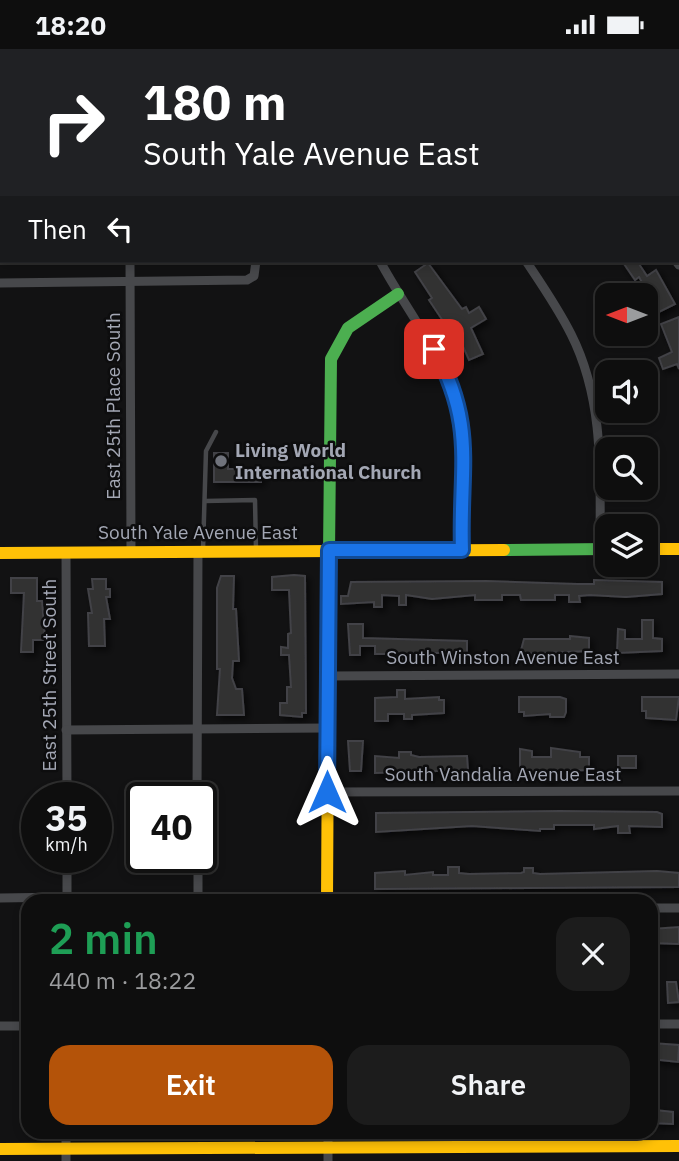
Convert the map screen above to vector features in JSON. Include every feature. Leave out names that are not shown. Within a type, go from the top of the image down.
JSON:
[{"type":"street","name":"East 25th Place South","points":[[130,263],[131,552]]},
{"type":"street","points":[[0,283],[247,280],[254,276],[256,263]]},
{"type":"street","points":[[381,263],[443,366],[460,411],[465,452],[462,550]]},
{"type":"street","points":[[527,263],[572,336],[590,383],[599,442],[602,514]]},
{"type":"street","points":[[327,894],[330,376],[335,344],[352,323],[398,294]]},
{"type":"street","name":"South Yale Avenue East","points":[[0,553],[595,549]]},
{"type":"street","points":[[658,549],[679,549]]},
{"type":"street","points":[[197,782],[200,551]]},
{"type":"street","name":"East 25th Street South","points":[[66,552],[66,782]]},
{"type":"street","name":"South Winston Avenue East","points":[[327,676],[679,674]]},
{"type":"street","points":[[66,730],[327,729]]},
{"type":"street","name":"South Vandalia Avenue East","points":[[327,792],[679,791]]},
{"type":"street","points":[[67,873],[67,894]]},
{"type":"street","points":[[198,873],[198,894]]},
{"type":"street","points":[[0,898],[21,898]]},
{"type":"street","points":[[658,908],[679,908]]},
{"type":"street","points":[[658,1024],[679,1024]]},
{"type":"street","points":[[0,1026],[21,1026]]},
{"type":"street","points":[[0,1149],[66,1154],[328,1154],[679,1146]]},
{"type":"lane","points":[[200,551],[206,451],[216,432]]},
{"type":"lane","points":[[205,501],[255,501],[256,551]]},
{"type":"building","points":[[428,263],[462,309],[466,307],[469,313],[479,307],[486,319],[471,328],[483,354],[469,360],[458,335],[455,337],[449,330],[429,300],[432,298],[415,272]]},
{"type":"building","points":[[623,263],[638,263],[647,276],[656,270],[675,304],[658,312],[658,283],[642,283],[639,277],[635,280]]},
{"type":"building","points":[[679,317],[679,369],[677,364],[663,369],[659,358],[672,352],[661,324]]},
{"type":"building","name":"Living World International Church","points":[[214,453],[228,453],[228,469],[261,469],[261,482],[214,482]]},
{"type":"building","points":[[221,576],[234,576],[233,609],[236,609],[239,661],[233,661],[232,678],[236,689],[242,689],[244,715],[217,715],[220,669],[217,669],[217,588]]},
{"type":"building","points":[[305,576],[306,713],[302,713],[302,717],[280,715],[280,703],[287,703],[287,687],[291,687],[289,655],[281,655],[281,647],[288,648],[288,634],[291,633],[289,590],[272,590],[272,577]]},
{"type":"building","points":[[11,578],[37,578],[37,601],[42,601],[45,640],[33,640],[33,652],[21,652],[24,593],[11,593]]},
{"type":"building","points":[[92,579],[106,579],[106,589],[110,589],[110,597],[106,597],[110,619],[104,619],[105,646],[89,646],[88,613],[92,613],[88,589],[93,589]]},
{"type":"building","points":[[594,580],[662,582],[662,594],[626,597],[579,596],[580,602],[569,602],[569,595],[555,595],[555,600],[521,600],[520,595],[502,595],[502,600],[475,600],[475,595],[432,599],[406,595],[406,605],[399,605],[399,596],[382,595],[382,607],[374,607],[374,602],[341,604],[341,596],[348,596],[351,582],[486,581],[594,584]]},
{"type":"building","points":[[642,620],[653,620],[653,638],[662,639],[662,651],[617,653],[618,629],[625,630],[625,639],[642,639]]},
{"type":"building","points":[[348,624],[363,624],[363,638],[467,641],[467,652],[405,654],[405,662],[397,662],[397,654],[375,654],[375,646],[360,646],[360,655],[350,655]]},
{"type":"building","points":[[570,636],[589,638],[589,651],[520,654],[524,639],[570,639]]},
{"type":"building","points":[[397,690],[405,690],[405,699],[439,697],[439,700],[444,700],[444,713],[412,715],[412,719],[404,719],[404,714],[388,714],[388,721],[375,721],[375,698],[397,697]]},
{"type":"building","points":[[519,697],[560,697],[566,699],[566,712],[564,717],[550,717],[550,714],[524,716],[524,712],[519,712]]},
{"type":"building","points":[[642,697],[679,697],[676,720],[646,718],[646,711],[642,711]]},
{"type":"building","points":[[348,741],[363,741],[361,771],[350,771]]},
{"type":"building","points":[[551,748],[580,752],[580,757],[589,757],[589,770],[552,771],[552,780],[543,780],[543,773],[520,773],[520,749],[532,751],[532,757],[551,757]]},
{"type":"building","points":[[399,752],[411,752],[411,755],[419,757],[467,756],[468,770],[375,773],[375,756],[399,758]]},
{"type":"building","points":[[618,756],[636,756],[636,768],[618,768]]},
{"type":"building","points":[[657,812],[662,814],[662,827],[629,826],[630,833],[618,833],[618,826],[594,829],[594,825],[554,825],[554,829],[540,831],[472,826],[376,832],[376,813]]},
{"type":"building","points":[[448,867],[459,867],[459,873],[469,874],[521,873],[524,868],[533,868],[533,873],[540,874],[657,871],[679,873],[679,887],[375,889],[375,873],[405,871],[405,875],[433,872],[433,875],[448,875]]},
{"type":"building","points":[[679,927],[679,944],[658,943],[658,929]]},
{"type":"building","points":[[667,982],[676,982],[679,1002],[668,1003]]},
{"type":"building","points":[[658,1044],[679,1045],[678,1062],[658,1060]]},
{"type":"building","points":[[658,1110],[673,1112],[673,1124],[658,1123]]},
{"type":"traffic: fast","points":[[329,553],[331,359],[348,328],[398,294]]},
{"type":"traffic: fast","points":[[504,550],[595,549]]},
{"type":"traffic: slow","points":[[658,549],[679,549]]},
{"type":"traffic: slow","points":[[0,553],[504,550]]},
{"type":"traffic: slow","points":[[327,894],[329,553]]},
{"type":"traffic: slow","points":[[0,1149],[679,1146]]},
{"type":"place","name":"Living World International Church","points":[[221,461]]},
{"type":"route","points":[[327,792],[329,550],[462,550],[464,433],[460,411],[434,349]]}]
